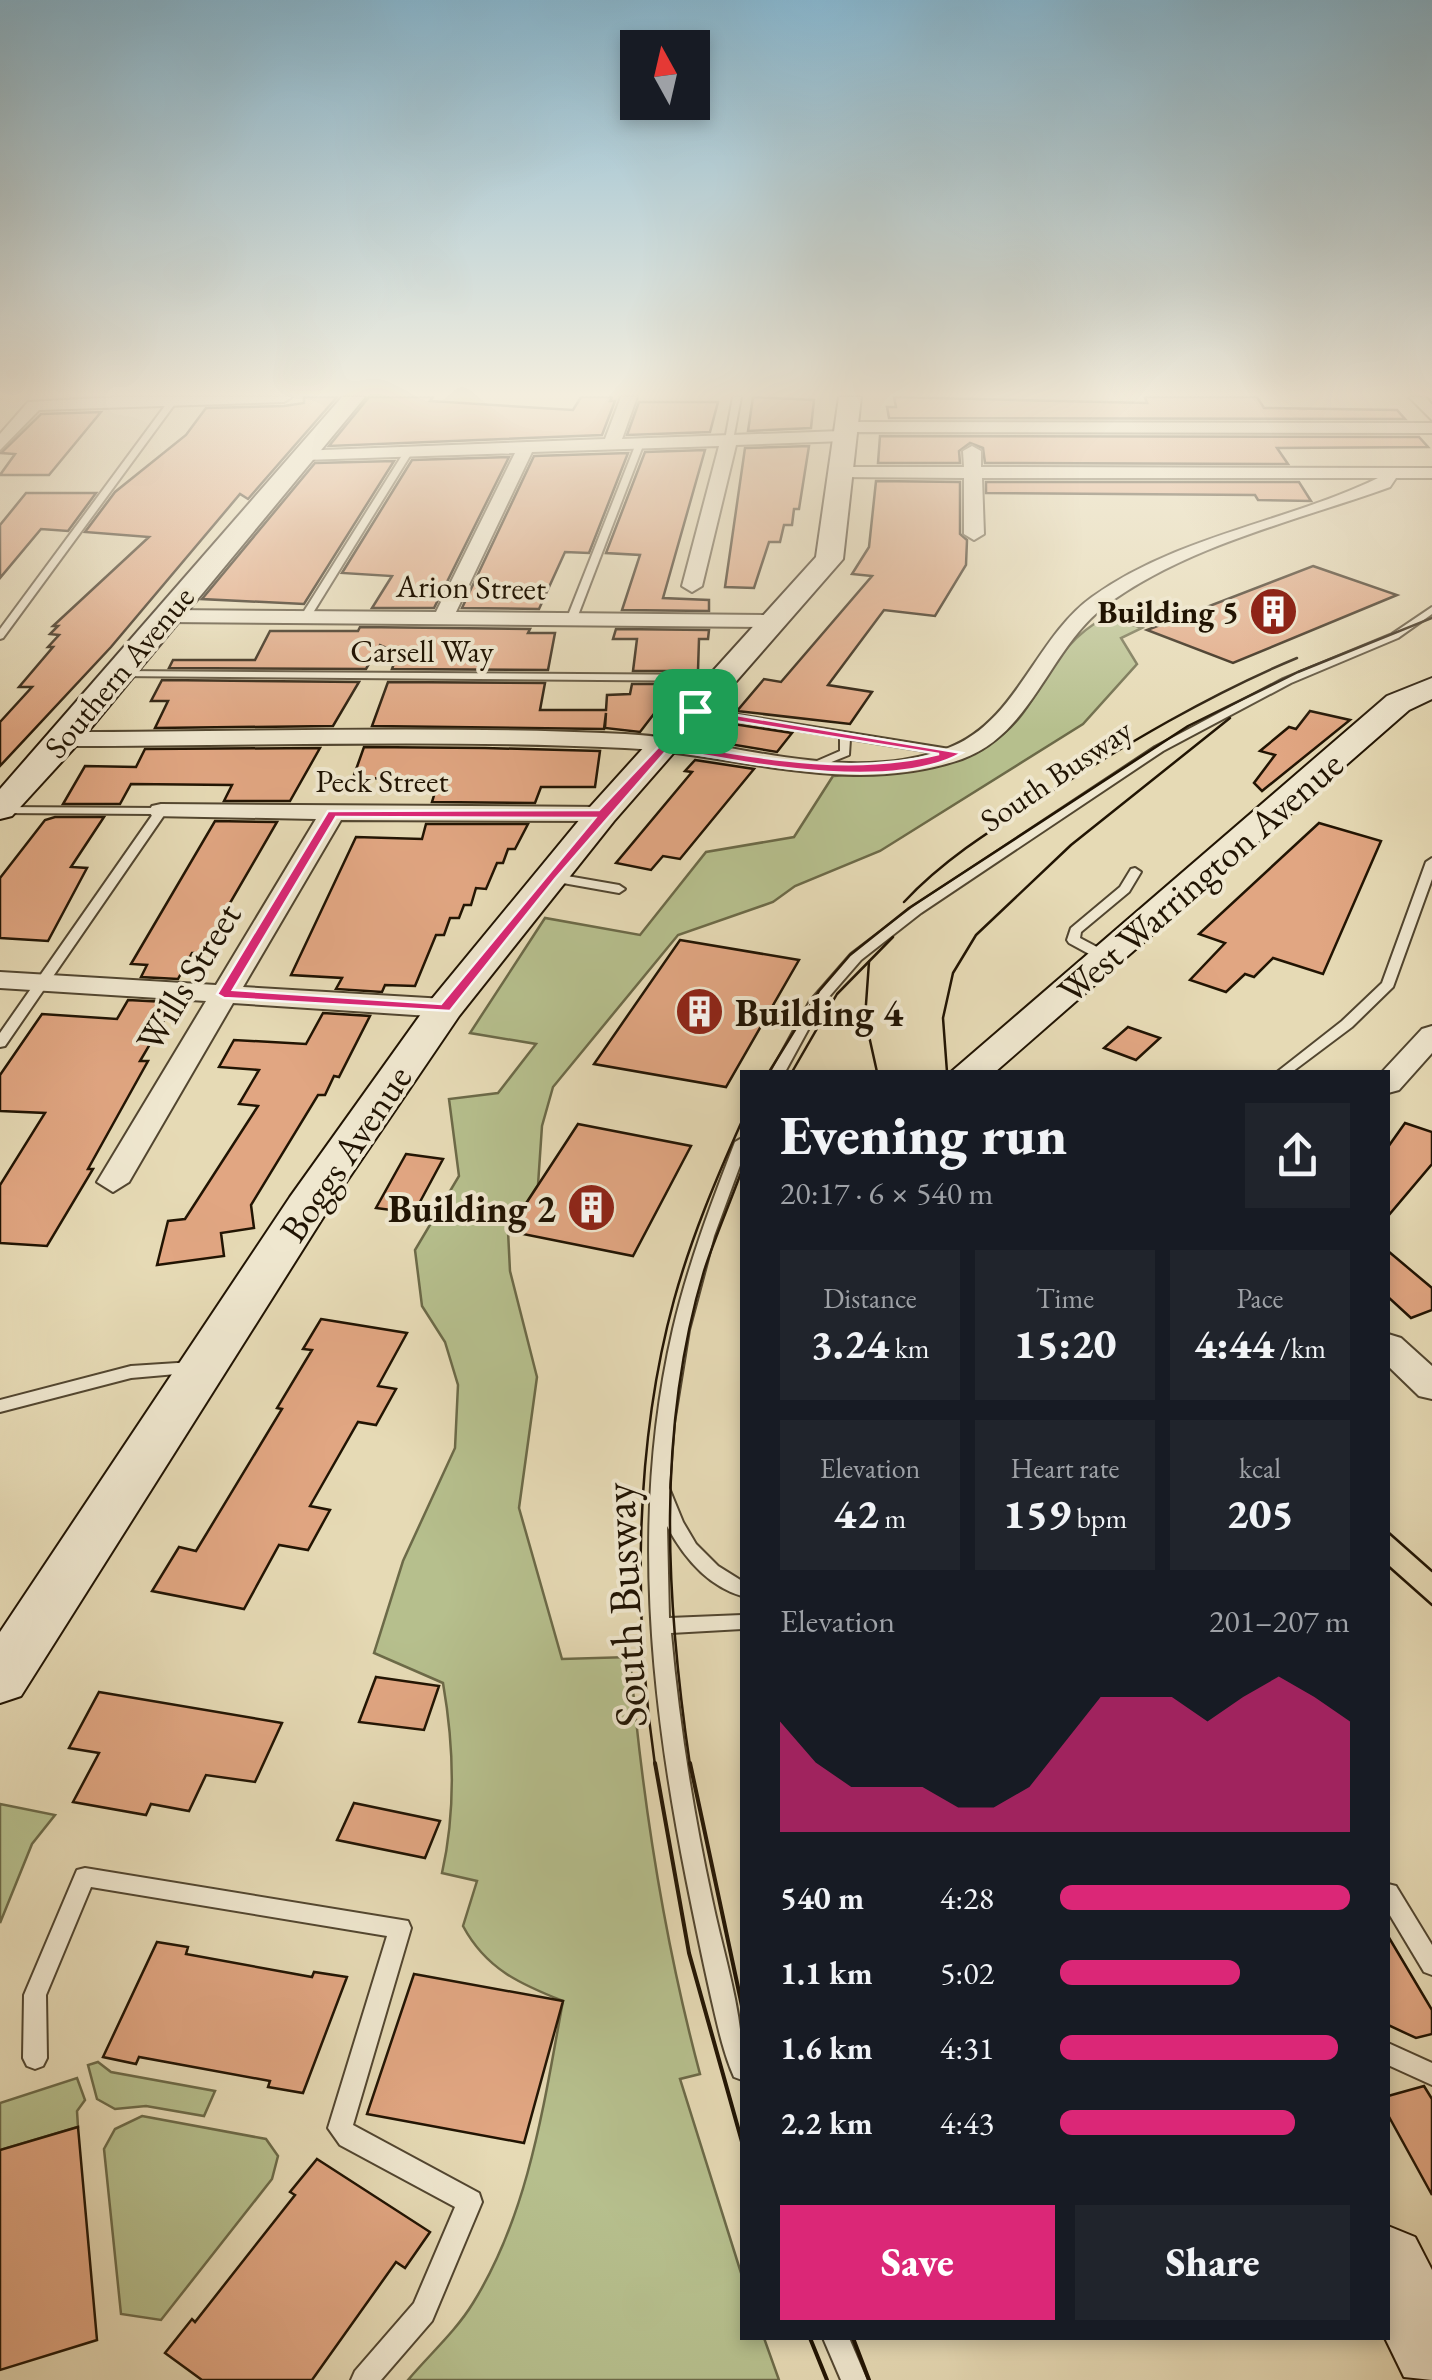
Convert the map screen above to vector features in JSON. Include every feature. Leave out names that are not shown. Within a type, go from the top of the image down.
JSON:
[{"type":"street","name":"Southern Avenue","points":[[0,809],[65,739],[259,508]]},
{"type":"street","points":[[444,616],[496,508]]},
{"type":"street","points":[[692,586],[712,508]]},
{"type":"street","name":"Boggs Avenue","points":[[0,1680],[313,1197],[445,1008],[602,814],[829,558],[835,508]]},
{"type":"street","points":[[974,508],[974,534]]},
{"type":"street","points":[[65,739],[666,745],[808,767],[910,764],[956,753],[992,734],[1014,710],[1062,636],[1097,603],[1164,564],[1316,508]]},
{"type":"street","name":"Arion Street","points":[[167,616],[775,620]]},
{"type":"street","name":"West Warrington Avenue","points":[[973,1070],[1398,703],[1432,687]]},
{"type":"street","name":"Peck Street","points":[[161,812],[602,814]]},
{"type":"street","name":"Wills Street","points":[[113,1182],[332,813]]},
{"type":"street","points":[[0,980],[445,1008]]},
{"type":"street","points":[[1390,1082],[1432,1035]]},
{"type":"street","points":[[1390,1348],[1432,1387]]},
{"type":"street","points":[[1390,2268],[1432,2349]]},
{"type":"lane","points":[[0,636],[94,508]]},
{"type":"lane","points":[[306,616],[373,508]]},
{"type":"lane","points":[[572,618],[615,508]]},
{"type":"lane","name":"South Busway","points":[[779,1070],[815,1004],[856,957],[917,910],[1159,749],[1260,694],[1395,636],[1432,610]]},
{"type":"lane","name":"Carsell Way","points":[[120,674],[724,678]]},
{"type":"lane","points":[[695,711],[956,753]]},
{"type":"lane","points":[[808,767],[845,753],[846,736]]},
{"type":"lane","points":[[0,809],[161,812]]},
{"type":"lane","points":[[0,1043],[161,812]]},
{"type":"lane","points":[[1286,1070],[1388,984],[1432,862]]},
{"type":"lane","points":[[1106,958],[1073,940],[1075,931],[1125,889],[1135,872]]},
{"type":"lane","points":[[550,876],[619,889]]},
{"type":"lane","name":"South Busway","points":[[740,1147],[702,1246],[682,1320],[666,1398],[655,1555],[680,1809],[740,2062]]},
{"type":"lane","points":[[0,1406],[131,1372],[202,1368]]},
{"type":"lane","points":[[658,1480],[674,1527],[692,1558],[740,1588]]},
{"type":"lane","points":[[660,1626],[740,1622]]},
{"type":"lane","points":[[35,2058],[35,1996],[85,1876],[400,1928],[340,2128],[348,2137],[470,2202],[423,2312],[364,2380]]},
{"type":"lane","points":[[1390,1897],[1432,1964]]},
{"type":"lane","points":[[1390,2055],[1432,2074]]},
{"type":"lane","points":[[837,2340],[854,2380]]},
{"type":"green space","points":[[1107,616],[1142,628],[1121,638],[1137,664],[1083,724],[880,851],[795,886],[773,902],[678,935],[553,1087],[542,1126],[538,1185],[508,1231],[510,1271],[537,1377],[519,1508],[562,1659],[630,1657],[656,1867],[700,2074],[680,2079],[740,2270],[740,2340],[765,2340],[779,2380],[408,2380],[466,2313],[508,2232],[532,2156],[563,2001],[493,1964],[463,1926],[477,1881],[442,1873],[450,1826],[452,1778],[443,1683],[374,1653],[403,1561],[455,1448],[458,1385],[445,1342],[422,1306],[415,1250],[459,1176],[449,1099],[498,1093],[536,1044],[470,1033],[545,918],[640,935],[706,852],[794,837],[833,776],[937,765],[961,758],[1005,733],[1068,647]]},
{"type":"green space","points":[[0,1804],[55,1815],[32,1844],[0,1923]]},
{"type":"green space","points":[[98,2062],[111,2072],[215,2091],[204,2116],[146,2106],[115,2109],[97,2099],[88,2065]]},
{"type":"green space","points":[[77,2078],[85,2100],[77,2111],[78,2127],[0,2150],[0,2103]]},
{"type":"green space","points":[[142,2116],[266,2139],[278,2156],[272,2179],[161,2320],[121,2314],[104,2149],[115,2129]]},
{"type":"building","points":[[14,508],[85,508],[68,531],[41,529],[0,578],[0,525]]},
{"type":"building","points":[[103,508],[228,508],[111,647],[0,766],[0,722],[32,687],[19,687],[53,647],[48,647],[59,635],[50,634],[58,626],[53,626],[149,537],[85,532]]},
{"type":"building","points":[[278,508],[364,508],[304,604],[202,599]]},
{"type":"building","points":[[382,508],[484,508],[434,608],[372,608],[392,576],[342,573]]},
{"type":"building","points":[[509,508],[607,508],[589,553],[565,552],[539,609],[462,608]]},
{"type":"building","points":[[623,508],[689,508],[663,598],[709,600],[709,611],[622,610],[640,555],[606,553]]},
{"type":"building","points":[[736,508],[799,508],[794,509],[792,525],[784,525],[780,542],[769,542],[754,588],[725,587]]},
{"type":"building","points":[[873,508],[960,508],[960,534],[967,540],[966,565],[935,616],[884,610],[828,685],[872,692],[850,724],[737,711],[764,679],[781,682],[872,576],[852,574],[869,547]]},
{"type":"building","name":"Building 5","points":[[1313,566],[1397,595],[1233,663],[1147,630]]},
{"type":"building","points":[[360,627],[530,629],[528,633],[555,633],[548,670],[392,669],[398,653],[380,645],[366,669],[169,668],[173,660],[255,660],[270,631],[358,631]]},
{"type":"building","points":[[616,629],[709,630],[708,639],[699,639],[698,671],[633,671],[637,639],[613,639]]},
{"type":"building","points":[[162,680],[359,682],[333,726],[155,728],[168,701],[151,701]]},
{"type":"building","points":[[388,682],[545,683],[540,710],[606,710],[607,695],[630,694],[632,684],[676,684],[667,696],[667,706],[660,706],[640,732],[605,728],[606,713],[604,729],[372,726]]},
{"type":"building","points":[[1310,711],[1350,720],[1262,791],[1254,783],[1275,755],[1260,751],[1289,727],[1296,729]]},
{"type":"building","points":[[727,723],[792,733],[777,752],[711,741]]},
{"type":"building","points":[[364,747],[600,751],[595,787],[541,787],[535,803],[432,802],[439,779],[353,778]]},
{"type":"building","points":[[320,748],[290,801],[224,801],[232,785],[131,784],[120,804],[63,804],[85,766],[136,767],[145,749]]},
{"type":"building","points":[[695,760],[754,769],[680,859],[663,856],[651,870],[616,863],[692,772],[685,771]]},
{"type":"building","points":[[104,817],[71,867],[87,868],[48,941],[0,938],[0,878],[45,820]]},
{"type":"building","points":[[215,821],[277,822],[201,953],[192,953],[178,979],[141,977],[147,965],[131,964]]},
{"type":"building","points":[[1319,823],[1381,841],[1323,974],[1273,958],[1254,977],[1245,974],[1226,992],[1190,980],[1225,943],[1199,934]]},
{"type":"building","points":[[426,824],[528,824],[515,849],[508,849],[503,863],[497,863],[486,889],[476,888],[471,905],[464,905],[459,918],[450,918],[444,935],[436,935],[415,986],[385,985],[382,992],[336,989],[342,978],[291,975],[356,837],[422,839]]},
{"type":"building","name":"Building 4","points":[[680,940],[799,960],[726,1087],[594,1064]]},
{"type":"building","points":[[128,1000],[166,1002],[156,1021],[163,1022],[140,1061],[148,1061],[88,1169],[93,1169],[47,1246],[0,1243],[0,1185],[45,1113],[0,1111],[0,1075],[42,1014],[117,1019]]},
{"type":"building","points":[[323,1013],[370,1016],[339,1077],[334,1076],[325,1095],[318,1095],[251,1205],[254,1228],[221,1233],[224,1256],[157,1265],[168,1221],[185,1219],[258,1106],[239,1104],[259,1070],[219,1067],[234,1040],[306,1044]]},
{"type":"building","points":[[1128,1027],[1160,1038],[1136,1060],[1104,1048]]},
{"type":"building","points":[[1405,1123],[1432,1132],[1432,1164],[1390,1214],[1390,1144]]},
{"type":"building","name":"Building 2","points":[[578,1124],[691,1146],[633,1256],[508,1231]]},
{"type":"building","points":[[406,1154],[443,1159],[414,1213],[376,1208]]},
{"type":"building","points":[[1390,1253],[1432,1288],[1432,1310],[1411,1318],[1390,1299]]},
{"type":"building","points":[[321,1319],[407,1333],[378,1386],[396,1389],[376,1425],[358,1422],[310,1506],[330,1510],[308,1550],[279,1545],[244,1609],[152,1591],[179,1547],[196,1551],[282,1409],[277,1408],[312,1350],[303,1349]]},
{"type":"building","points":[[376,1677],[439,1686],[424,1730],[359,1722]]},
{"type":"building","points":[[99,1692],[282,1723],[255,1782],[206,1775],[189,1811],[151,1804],[146,1815],[73,1802],[99,1753],[69,1748]]},
{"type":"building","points":[[354,1803],[440,1821],[425,1858],[337,1840]]},
{"type":"building","points":[[1390,1939],[1432,2010],[1432,2034],[1416,2038],[1390,2026]]},
{"type":"building","points":[[157,1942],[188,1947],[186,1954],[312,1977],[314,1972],[347,1977],[303,2093],[268,2087],[270,2081],[139,2057],[136,2064],[103,2057]]},
{"type":"building","points":[[414,1974],[563,2001],[524,2143],[367,2114]]},
{"type":"building","points":[[1424,2086],[1432,2099],[1432,2195],[1390,2119],[1390,2095]]},
{"type":"building","points":[[78,2127],[97,2340],[0,2370],[0,2150]]},
{"type":"building","points":[[317,2159],[430,2232],[405,2268],[396,2262],[312,2380],[202,2380],[165,2353],[192,2319],[195,2322],[295,2195],[290,2192]]},
{"type":"tram line","points":[[770,1070],[819,991],[850,955],[909,908],[1188,726],[1298,672],[1432,618]]},
{"type":"tram line","points":[[904,902],[972,844],[1076,776],[1200,704],[1297,658]]},
{"type":"tram line","points":[[947,1070],[943,1018],[953,973],[976,935],[1071,845],[1230,718]]},
{"type":"tram line","points":[[793,1070],[837,994],[893,937]]},
{"type":"tram line","points":[[869,962],[865,1018],[877,1070]]},
{"type":"tram line","points":[[655,1765],[641,1591],[641,1531],[651,1413],[681,1277],[740,1126]]},
{"type":"tram line","points":[[690,1765],[671,1579],[672,1455],[689,1331],[704,1271],[740,1175]]},
{"type":"tram line","points":[[1390,1534],[1432,1571]]},
{"type":"tram line","points":[[1390,1568],[1432,1605]]},
{"type":"tram line","points":[[655,1763],[689,1953],[740,2135]]},
{"type":"tram line","points":[[690,1763],[740,1997]]},
{"type":"tram line","points":[[811,2340],[827,2380]]},
{"type":"tram line","points":[[854,2340],[869,2380]]},
{"type":"place","name":"Building 5","points":[[1274,612]]},
{"type":"place","name":"Building 4","points":[[700,1012]]},
{"type":"place","name":"Building 2","points":[[591,1208]]},
{"type":"route","points":[[695,711],[602,814],[332,813],[224,994],[445,1008],[602,814],[666,745],[774,764],[862,769],[910,764],[956,753],[695,711]]}]
